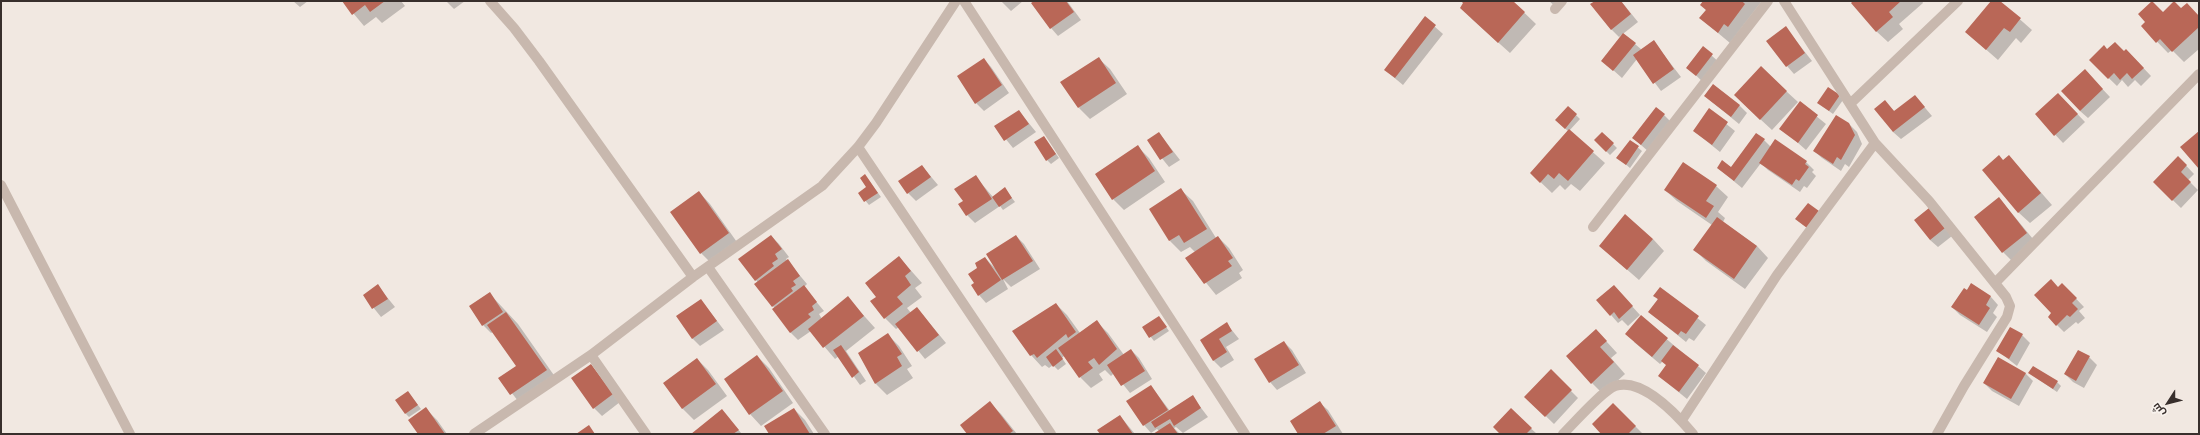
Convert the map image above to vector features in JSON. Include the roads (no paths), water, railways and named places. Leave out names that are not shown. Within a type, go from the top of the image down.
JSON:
[{"type":"street","points":[[474,434],[591,355],[693,277],[822,186],[858,147],[956,1]]},
{"type":"street","points":[[964,1],[1245,434]]},
{"type":"street","points":[[1555,9],[1562,1]]},
{"type":"street","points":[[1593,227],[1768,1]]},
{"type":"street","points":[[1784,1],[1875,143],[1929,201],[2006,297],[2010,306],[2007,318],[1964,386],[1937,434]]},
{"type":"street","points":[[1850,104],[1958,1]]},
{"type":"street","points":[[493,3],[539,60],[693,277]]},
{"type":"street","points":[[1995,283],[2199,74]]},
{"type":"street","points":[[1682,420],[1777,274],[1875,143]]},
{"type":"street","points":[[858,147],[1051,434]]},
{"type":"street","points":[[1,185],[130,434]]},
{"type":"street","points":[[708,267],[825,434]]},
{"type":"street","points":[[591,355],[646,434]]},
{"type":"street","points":[[1563,434],[1615,386],[1631,385],[1645,390],[1682,420],[1693,434]]}]
